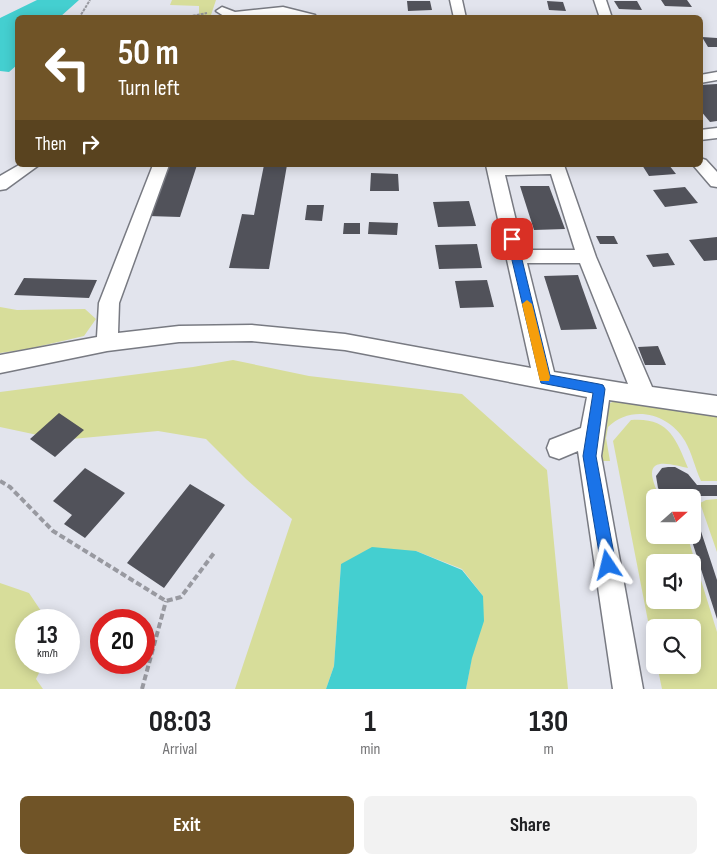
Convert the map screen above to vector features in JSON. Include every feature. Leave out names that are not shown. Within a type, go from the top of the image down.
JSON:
[{"type":"street","points":[[456,0],[459,15]]},
{"type":"street","points":[[600,0],[605,15]]},
{"type":"street","points":[[239,15],[284,5],[305,15]]},
{"type":"street","points":[[703,78],[717,76]]},
{"type":"street","points":[[703,135],[717,133]]},
{"type":"street","points":[[703,166],[717,182]]},
{"type":"street","points":[[0,185],[28,167]]},
{"type":"street","points":[[107,343],[109,304],[161,167]]},
{"type":"street","points":[[545,379],[495,167],[556,167],[587,257],[644,396]]},
{"type":"street","points":[[516,256],[587,257]]},
{"type":"street","points":[[0,364],[107,343],[179,334],[252,332],[345,342],[599,389],[717,406]]},
{"type":"street","points":[[599,389],[590,456],[628,689]]},
{"type":"street","points":[[559,448],[592,434]]},
{"type":"path","points":[[81,15],[90,0]]},
{"type":"path","points":[[196,15],[222,10]]},
{"type":"path","points":[[0,481],[10,487],[53,531],[166,601],[181,597],[214,553]]},
{"type":"path","points":[[142,689],[166,601]]},
{"type":"green space","points":[[172,0],[216,0],[211,15],[199,15],[199,6],[170,5]]},
{"type":"green space","points":[[0,307],[17,310],[85,309],[96,319],[84,336],[28,349],[0,353]]},
{"type":"green space","points":[[233,360],[309,376],[462,394],[547,470],[568,689],[466,689],[483,596],[462,569],[416,551],[341,564],[334,666],[326,689],[235,689],[292,519],[246,479],[206,439],[158,431],[61,440],[0,427],[0,392]]},
{"type":"green space","points":[[614,401],[717,413],[717,481],[701,481],[685,441],[678,431],[660,418],[649,415],[627,416],[617,420],[608,427],[606,438],[610,461],[599,461],[607,405]]},
{"type":"green space","points":[[631,420],[644,420],[662,426],[669,432],[679,447],[688,468],[664,464],[654,467],[652,472],[656,489],[646,489],[646,544],[690,544],[693,554],[646,554],[646,609],[701,609],[701,580],[717,632],[717,689],[662,689],[659,674],[701,674],[701,619],[648,619],[613,441]]},
{"type":"green space","points":[[717,499],[717,552],[701,506],[701,502]]},
{"type":"green space","points":[[0,583],[29,593],[40,609],[15,609],[15,674],[38,674],[36,679],[43,689],[0,689]]},
{"type":"water","points":[[37,0],[79,0],[62,15],[15,15],[15,67],[9,72],[0,71],[0,18]]},
{"type":"water","points":[[372,547],[416,551],[462,570],[483,596],[484,621],[472,658],[466,689],[326,689],[334,666],[341,564]]},
{"type":"building","points":[[661,0],[687,0],[692,7],[665,6]]},
{"type":"building","points":[[407,1],[430,1],[432,10],[408,11]]},
{"type":"building","points":[[547,1],[563,2],[566,11],[549,10]]},
{"type":"building","points":[[614,1],[637,1],[642,10],[619,9]]},
{"type":"building","points":[[703,37],[717,38],[717,47],[708,47]]},
{"type":"building","points":[[717,84],[717,121],[710,122],[703,114],[703,85]]},
{"type":"building","points":[[166,167],[196,167],[180,217],[148,216]]},
{"type":"building","points":[[264,167],[287,167],[269,269],[229,268],[242,214],[254,215]]},
{"type":"building","points":[[643,167],[671,167],[676,174],[649,176]]},
{"type":"building","points":[[371,173],[398,174],[399,191],[370,191]]},
{"type":"building","points":[[520,186],[549,186],[565,229],[534,230]]},
{"type":"building","points":[[685,187],[698,203],[665,207],[653,190]]},
{"type":"building","points":[[469,201],[476,226],[438,227],[433,202]]},
{"type":"building","points":[[307,205],[324,205],[322,221],[305,220]]},
{"type":"building","points":[[369,222],[398,223],[397,235],[368,234]]},
{"type":"building","points":[[344,223],[360,223],[360,234],[343,234]]},
{"type":"building","points":[[596,236],[614,236],[618,244],[600,244]]},
{"type":"building","points":[[717,237],[717,260],[704,261],[689,240]]},
{"type":"building","points":[[477,244],[482,268],[439,269],[435,245]]},
{"type":"building","points":[[668,253],[675,265],[653,267],[646,255]]},
{"type":"building","points":[[578,275],[597,329],[561,330],[544,276]]},
{"type":"building","points":[[24,278],[97,280],[89,298],[14,295]]},
{"type":"building","points":[[487,280],[494,307],[460,308],[455,281]]},
{"type":"building","points":[[658,346],[666,365],[645,365],[638,347]]},
{"type":"building","points":[[59,413],[84,430],[55,457],[30,439]]},
{"type":"building","points":[[675,467],[688,474],[697,485],[717,485],[717,496],[701,496],[701,489],[659,489],[656,476],[662,468]]},
{"type":"building","points":[[85,468],[125,493],[85,538],[64,524],[72,515],[53,501]]},
{"type":"building","points":[[190,484],[225,505],[164,588],[127,563]]},
{"type":"building","points":[[701,531],[717,580],[717,619],[701,569],[701,554],[696,554],[693,544],[701,544]]},
{"type":"slow traffic","points":[[527,304],[545,377]]},
{"type":"route","points":[[512,239],[545,379],[599,389],[590,456],[608,565]]}]
